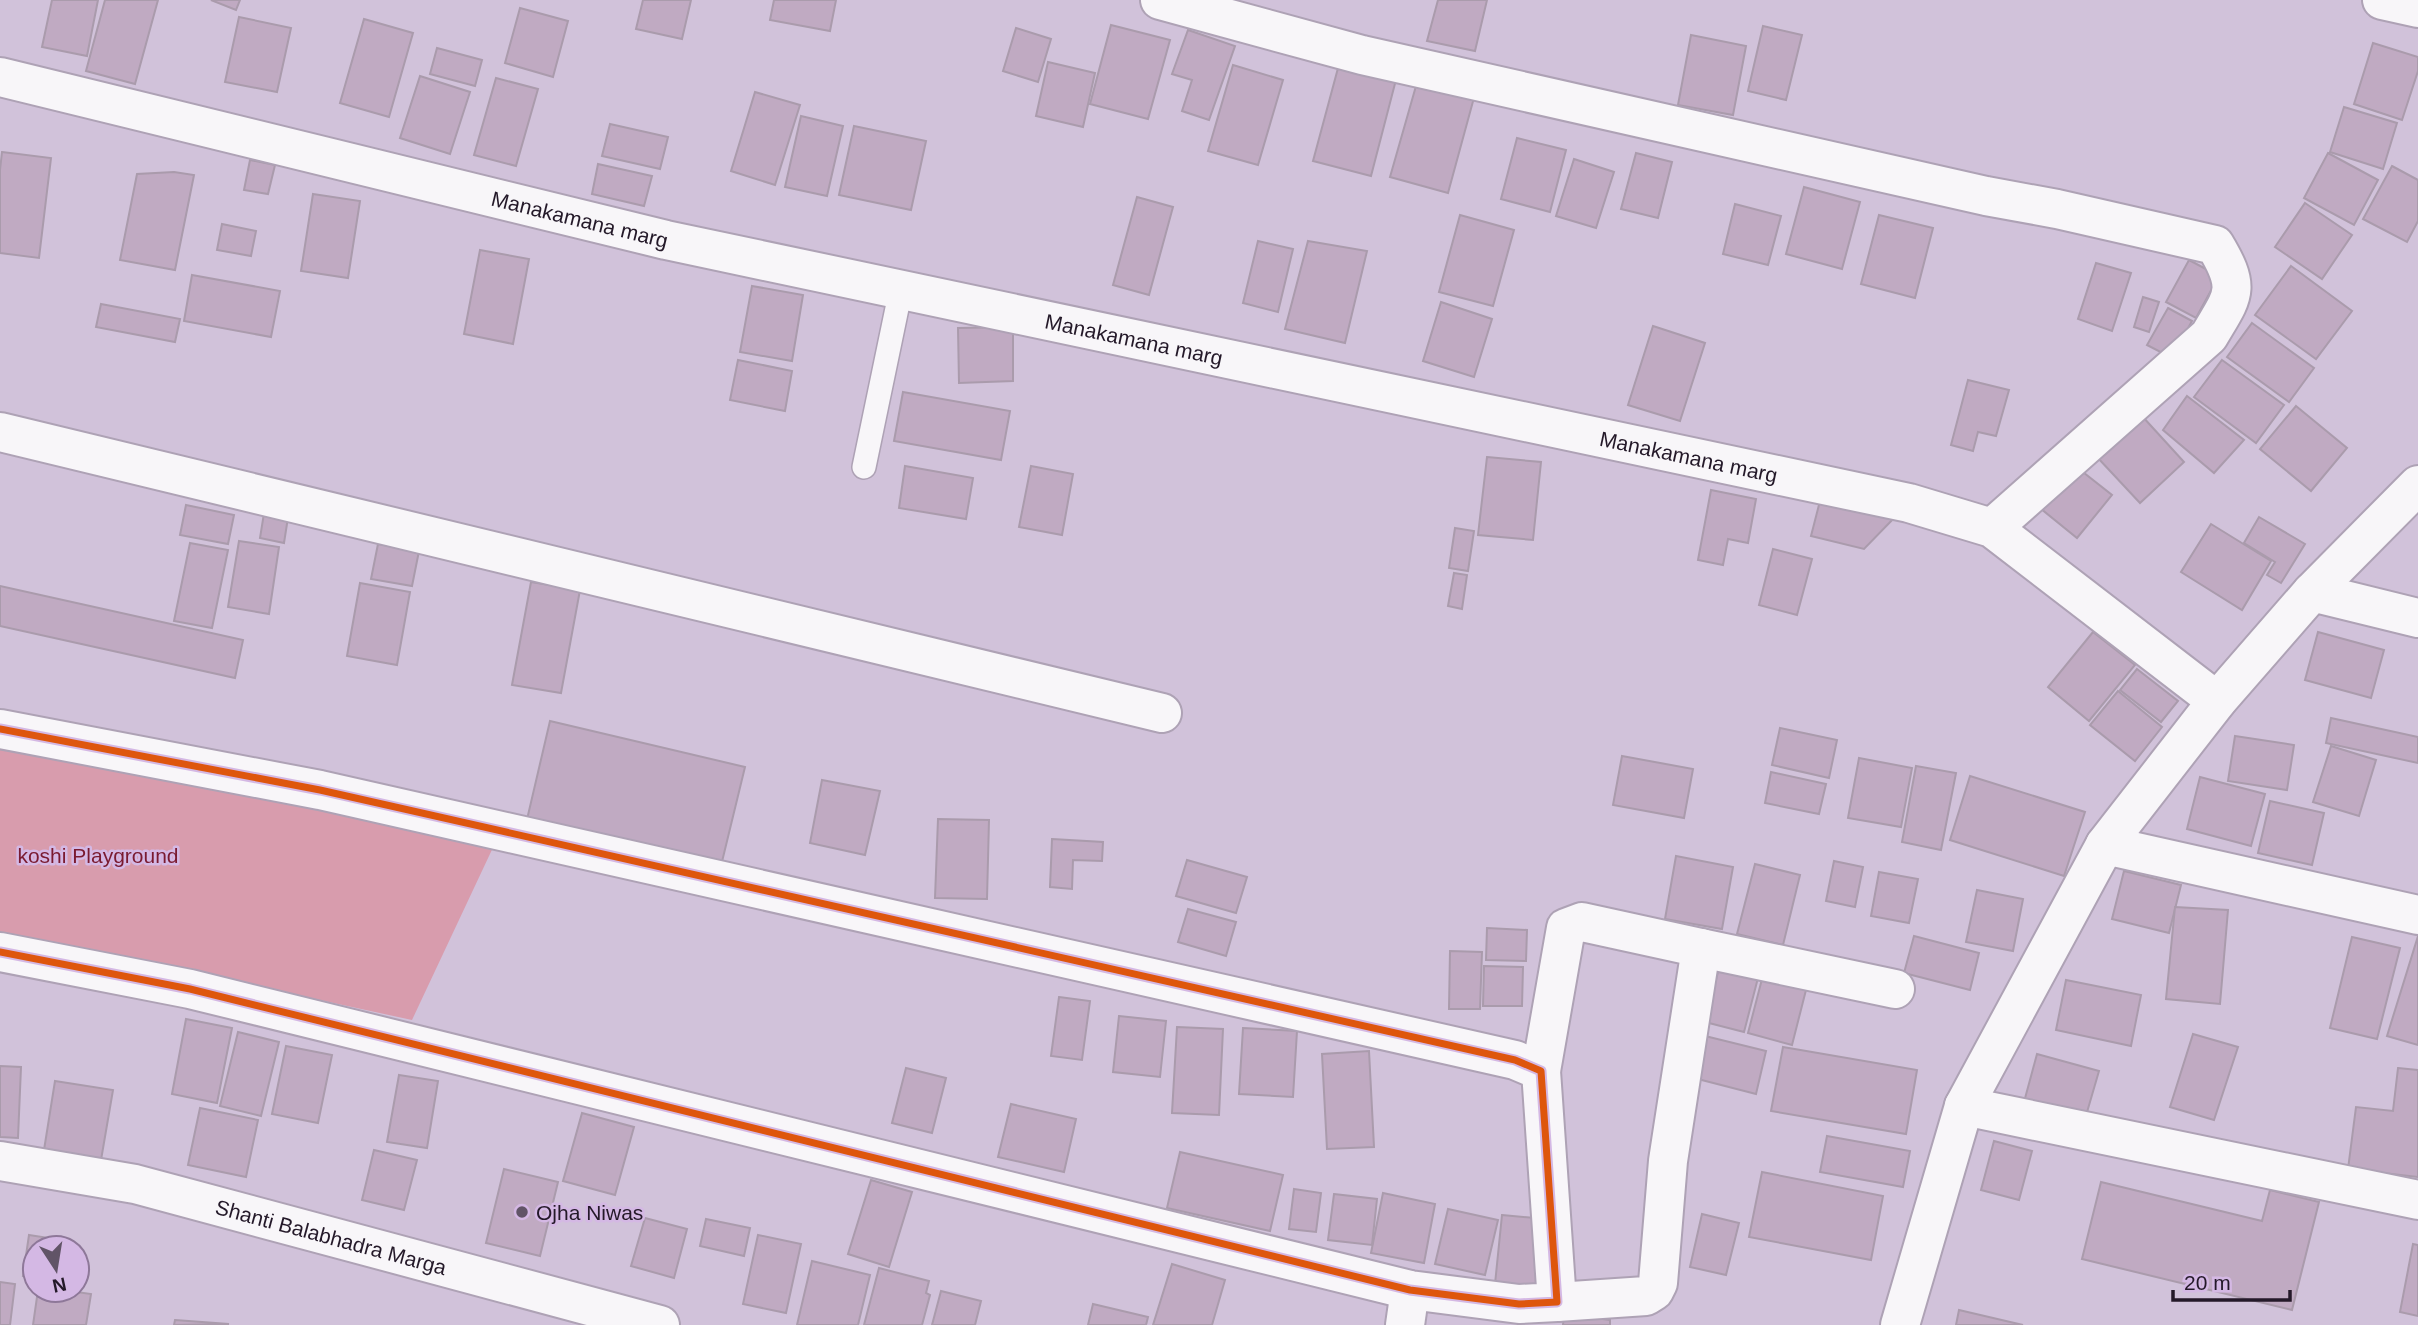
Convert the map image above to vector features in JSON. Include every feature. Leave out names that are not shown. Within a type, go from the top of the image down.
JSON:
[{"type":"street","points":[[1160,0],[1362,55],[1986,197],[2057,209],[2215,245],[2229,268],[2233,295],[2208,337],[1992,528]]},
{"type":"street","points":[[2382,0],[2418,8]]},
{"type":"street","name":"Manakamana marg","points":[[0,77],[666,240],[1909,503],[1992,528],[2217,701]]},
{"type":"street","points":[[0,432],[1162,712]]},
{"type":"street","points":[[1900,1325],[1964,1106],[2105,845],[2217,701],[2312,592],[2418,485]]},
{"type":"street","points":[[2312,592],[2418,618]]},
{"type":"street","points":[[0,729],[334,793],[1502,1057],[1541,1071]]},
{"type":"street","points":[[2105,845],[2418,915]]},
{"type":"street","points":[[1557,1302],[1541,1071],[1566,929],[1582,922],[1895,989]]},
{"type":"street","points":[[0,952],[190,989],[1408,1307],[1557,1302],[1646,1296],[1654,1291],[1658,1283],[1668,1161],[1701,948]]},
{"type":"street","points":[[1964,1106],[2418,1200]]},
{"type":"street","name":"Shanti Balabhadra Marga","points":[[0,1161],[135,1184],[660,1325]]},
{"type":"lane","points":[[864,467],[901,289]]},
{"type":"green space","name":"koshi Playground","points":[[0,734],[497,839],[412,1020],[214,977],[0,935]]},
{"type":"building","points":[[52,0],[98,0],[87,56],[42,47]]},
{"type":"building","points":[[105,0],[158,0],[135,84],[86,71]]},
{"type":"building","points":[[211,0],[240,0],[236,10]]},
{"type":"building","points":[[643,0],[691,0],[682,39],[636,29]]},
{"type":"building","points":[[774,0],[836,0],[830,31],[770,20]]},
{"type":"building","points":[[1438,0],[1487,0],[1475,51],[1427,41]]},
{"type":"building","points":[[520,8],[568,21],[553,77],[505,63]]},
{"type":"building","points":[[239,17],[291,28],[277,92],[225,82]]},
{"type":"building","points":[[364,19],[413,33],[389,117],[340,103]]},
{"type":"building","points":[[1111,25],[1170,40],[1148,119],[1090,104]]},
{"type":"building","points":[[1763,26],[1802,35],[1786,100],[1748,91]]},
{"type":"building","points":[[1016,28],[1051,39],[1038,82],[1003,71]]},
{"type":"building","points":[[1188,30],[1235,46],[1209,120],[1182,111],[1192,80],[1172,74]]},
{"type":"building","points":[[1691,35],[1746,46],[1733,115],[1678,105]]},
{"type":"building","points":[[2373,43],[2418,57],[2418,71],[2402,120],[2354,104]]},
{"type":"building","points":[[437,48],[482,60],[475,86],[430,74]]},
{"type":"building","points":[[1341,57],[1398,72],[1371,176],[1313,161]]},
{"type":"building","points":[[1048,62],[1095,73],[1083,127],[1036,116]]},
{"type":"building","points":[[1233,65],[1283,80],[1258,165],[1208,151]]},
{"type":"building","points":[[420,76],[470,92],[450,154],[400,138]]},
{"type":"building","points":[[496,78],[538,89],[516,166],[474,155]]},
{"type":"building","points":[[1418,79],[1475,94],[1448,193],[1390,177]]},
{"type":"building","points":[[755,92],[800,105],[775,185],[731,171]]},
{"type":"building","points":[[2344,107],[2397,123],[2383,169],[2330,152]]},
{"type":"building","points":[[801,116],[843,126],[827,196],[785,187]]},
{"type":"building","points":[[610,124],[668,137],[660,169],[602,156]]},
{"type":"building","points":[[854,126],[926,141],[911,210],[839,195]]},
{"type":"building","points":[[1517,138],[1566,150],[1550,212],[1501,199]]},
{"type":"building","points":[[2,152],[51,158],[39,258],[0,253]]},
{"type":"building","points":[[1636,153],[1672,162],[1658,218],[1621,209]]},
{"type":"building","points":[[2328,153],[2378,180],[2354,225],[2304,198]]},
{"type":"building","points":[[1574,159],[1614,172],[1596,228],[1556,216]]},
{"type":"building","points":[[250,160],[275,165],[268,194],[244,190]]},
{"type":"building","points":[[598,164],[652,176],[644,206],[592,194]]},
{"type":"building","points":[[2392,166],[2418,180],[2418,221],[2407,242],[2363,219]]},
{"type":"building","points":[[174,172],[194,175],[175,270],[120,260],[137,174]]},
{"type":"building","points":[[1804,187],[1860,202],[1842,269],[1786,254]]},
{"type":"building","points":[[313,194],[360,201],[348,278],[301,271]]},
{"type":"building","points":[[1137,197],[1173,207],[1149,295],[1113,285]]},
{"type":"building","points":[[2305,203],[2352,235],[2322,279],[2275,247]]},
{"type":"building","points":[[1735,204],[1781,216],[1768,265],[1723,254]]},
{"type":"building","points":[[1460,215],[1514,230],[1493,306],[1439,292]]},
{"type":"building","points":[[1879,215],[1933,228],[1915,298],[1861,284]]},
{"type":"building","points":[[222,224],[256,231],[251,256],[217,250]]},
{"type":"building","points":[[1258,241],[1293,249],[1278,312],[1243,303]]},
{"type":"building","points":[[1308,241],[1367,251],[1345,343],[1285,329]]},
{"type":"building","points":[[480,250],[529,259],[513,344],[464,334]]},
{"type":"building","points":[[2189,260],[2219,276],[2196,318],[2166,302]]},
{"type":"building","points":[[2096,263],[2131,273],[2112,331],[2078,319]]},
{"type":"building","points":[[2291,266],[2352,311],[2316,359],[2255,315]]},
{"type":"building","points":[[192,275],[280,291],[271,337],[184,321]]},
{"type":"building","points":[[752,286],[803,295],[792,361],[740,352]]},
{"type":"building","points":[[2143,297],[2159,302],[2149,332],[2134,327]]},
{"type":"building","points":[[1441,302],[1492,319],[1474,377],[1423,361]]},
{"type":"building","points":[[101,304],[180,319],[175,342],[96,327]]},
{"type":"building","points":[[2168,308],[2192,321],[2172,358],[2147,345]]},
{"type":"building","points":[[2252,323],[2314,368],[2289,402],[2227,357]]},
{"type":"building","points":[[1653,326],[1705,343],[1680,421],[1628,405]]},
{"type":"building","points":[[1013,327],[1013,381],[959,383],[958,328]]},
{"type":"building","points":[[738,360],[792,371],[785,411],[730,400]]},
{"type":"building","points":[[2222,360],[2284,405],[2256,443],[2194,397]]},
{"type":"building","points":[[1968,380],[2009,390],[1996,436],[1978,432],[1973,451],[1951,445]]},
{"type":"building","points":[[903,392],[1010,411],[1001,460],[894,441]]},
{"type":"building","points":[[2187,396],[2244,440],[2214,473],[2163,430]]},
{"type":"building","points":[[2296,406],[2347,448],[2311,491],[2260,449]]},
{"type":"building","points":[[2142,416],[2184,462],[2140,503],[2097,457]]},
{"type":"building","points":[[1487,457],[1541,462],[1533,540],[1478,535]]},
{"type":"building","points":[[2074,465],[2112,495],[2077,538],[2040,508]]},
{"type":"building","points":[[905,466],[973,478],[966,519],[899,508]]},
{"type":"building","points":[[1031,466],[1073,474],[1062,535],[1019,527]]},
{"type":"building","points":[[1711,490],[1756,499],[1748,543],[1728,539],[1723,565],[1698,560]]},
{"type":"building","points":[[1821,497],[1897,515],[1864,549],[1811,536]]},
{"type":"building","points":[[186,505],[234,515],[228,544],[180,535]]},
{"type":"building","points":[[265,507],[289,511],[284,543],[260,538]]},
{"type":"building","points":[[2259,517],[2305,544],[2281,583],[2267,575],[2275,562],[2244,543]]},
{"type":"building","points":[[2211,524],[2271,561],[2242,610],[2181,572]]},
{"type":"building","points":[[1455,528],[1474,531],[1468,571],[1449,568]]},
{"type":"building","points":[[239,541],[279,547],[269,614],[228,607]]},
{"type":"building","points":[[190,543],[228,550],[212,628],[174,621]]},
{"type":"building","points":[[378,544],[419,551],[412,586],[371,579]]},
{"type":"building","points":[[1773,549],[1812,559],[1797,615],[1759,605]]},
{"type":"building","points":[[1454,573],[1467,575],[1462,609],[1448,606]]},
{"type":"building","points":[[531,582],[580,590],[561,693],[512,685]]},
{"type":"building","points":[[360,583],[410,592],[397,665],[347,656]]},
{"type":"building","points":[[0,586],[243,640],[235,678],[0,626]]},
{"type":"building","points":[[2093,632],[2135,665],[2089,721],[2048,687]]},
{"type":"building","points":[[2318,632],[2384,650],[2371,698],[2305,680]]},
{"type":"building","points":[[2137,669],[2178,701],[2161,722],[2120,690]]},
{"type":"building","points":[[2118,691],[2162,727],[2135,761],[2090,725]]},
{"type":"building","points":[[2331,718],[2418,737],[2418,763],[2326,743]]},
{"type":"building","points":[[550,721],[745,767],[719,874],[525,828]]},
{"type":"building","points":[[1780,728],[1837,740],[1829,778],[1772,765]]},
{"type":"building","points":[[2235,736],[2294,745],[2287,790],[2228,781]]},
{"type":"building","points":[[2331,746],[2376,760],[2359,816],[2313,802]]},
{"type":"building","points":[[1622,756],[1693,769],[1684,818],[1613,805]]},
{"type":"building","points":[[1859,758],[1912,768],[1901,827],[1848,818]]},
{"type":"building","points":[[1916,766],[1956,773],[1941,850],[1902,842]]},
{"type":"building","points":[[1771,772],[1826,784],[1819,814],[1765,803]]},
{"type":"building","points":[[1970,776],[2085,812],[2064,876],[1950,840]]},
{"type":"building","points":[[2200,777],[2265,794],[2251,846],[2187,829]]},
{"type":"building","points":[[822,780],[880,791],[865,855],[810,843]]},
{"type":"building","points":[[2270,801],[2324,813],[2312,865],[2258,853]]},
{"type":"building","points":[[938,819],[989,820],[987,899],[935,898]]},
{"type":"building","points":[[1052,839],[1103,842],[1102,861],[1073,860],[1072,889],[1050,887]]},
{"type":"building","points":[[1676,856],[1733,867],[1722,929],[1665,919]]},
{"type":"building","points":[[1187,860],[1247,877],[1236,913],[1176,896]]},
{"type":"building","points":[[1834,861],[1863,867],[1855,907],[1826,901]]},
{"type":"building","points":[[1755,864],[1800,875],[1783,945],[1737,934]]},
{"type":"building","points":[[2124,871],[2181,885],[2169,933],[2112,919]]},
{"type":"building","points":[[1879,872],[1918,879],[1909,923],[1871,916]]},
{"type":"building","points":[[1977,890],[2023,899],[2013,951],[1966,942]]},
{"type":"building","points":[[2175,907],[2228,910],[2220,1004],[2166,999]]},
{"type":"building","points":[[1188,909],[1236,922],[1226,956],[1178,942]]},
{"type":"building","points":[[1487,928],[1527,930],[1526,961],[1486,960]]},
{"type":"building","points":[[1914,936],[1979,953],[1970,990],[1904,973]]},
{"type":"building","points":[[2418,936],[2418,1045],[2387,1036]]},
{"type":"building","points":[[2352,937],[2400,948],[2377,1039],[2330,1028]]},
{"type":"building","points":[[1450,951],[1482,952],[1480,1009],[1449,1009]]},
{"type":"building","points":[[1720,964],[1759,974],[1744,1032],[1705,1022]]},
{"type":"building","points":[[1484,966],[1523,967],[1522,1006],[1483,1006]]},
{"type":"building","points":[[1762,979],[1806,990],[1792,1045],[1748,1033]]},
{"type":"building","points":[[2066,980],[2141,995],[2131,1046],[2056,1030]]},
{"type":"building","points":[[1059,997],[1090,1001],[1082,1060],[1051,1056]]},
{"type":"building","points":[[1119,1016],[1166,1021],[1160,1077],[1113,1072]]},
{"type":"building","points":[[186,1019],[232,1028],[217,1103],[172,1094]]},
{"type":"building","points":[[1177,1027],[1223,1029],[1219,1115],[1172,1113]]},
{"type":"building","points":[[1243,1028],[1297,1031],[1293,1097],[1239,1094]]},
{"type":"building","points":[[238,1032],[279,1042],[261,1116],[220,1106]]},
{"type":"building","points":[[2193,1034],[2238,1047],[2214,1120],[2170,1107]]},
{"type":"building","points":[[1701,1035],[1766,1051],[1756,1094],[1690,1077]]},
{"type":"building","points":[[286,1046],[332,1055],[318,1123],[272,1114]]},
{"type":"building","points":[[1783,1047],[1917,1070],[1906,1134],[1771,1111]]},
{"type":"building","points":[[1369,1051],[1374,1147],[1327,1149],[1322,1054]]},
{"type":"building","points":[[2037,1054],[2099,1071],[2085,1119],[2024,1102]]},
{"type":"building","points":[[0,1066],[21,1067],[18,1138],[0,1137]]},
{"type":"building","points":[[906,1068],[946,1078],[932,1133],[892,1123]]},
{"type":"building","points":[[2398,1068],[2418,1070],[2418,1177],[2348,1169],[2356,1107],[2393,1111]]},
{"type":"building","points":[[399,1075],[438,1081],[427,1148],[387,1142]]},
{"type":"building","points":[[55,1081],[113,1090],[101,1160],[44,1150]]},
{"type":"building","points":[[1011,1104],[1076,1119],[1064,1172],[998,1157]]},
{"type":"building","points":[[200,1108],[258,1120],[246,1177],[188,1165]]},
{"type":"building","points":[[582,1113],[634,1127],[615,1195],[563,1181]]},
{"type":"building","points":[[1827,1136],[1910,1151],[1903,1187],[1820,1172]]},
{"type":"building","points":[[1994,1141],[2032,1151],[2019,1200],[1981,1190]]},
{"type":"building","points":[[374,1150],[417,1160],[404,1210],[362,1200]]},
{"type":"building","points":[[1180,1152],[1283,1175],[1270,1231],[1167,1208]]},
{"type":"building","name":"Ojha Niwas","points":[[504,1169],[558,1182],[540,1256],[486,1243]]},
{"type":"building","points":[[1762,1172],[1883,1196],[1871,1260],[1749,1237]]},
{"type":"building","points":[[871,1180],[912,1192],[889,1267],[848,1254]]},
{"type":"building","points":[[2101,1182],[2262,1221],[2270,1190],[2319,1202],[2292,1310],[2082,1259]]},
{"type":"building","points":[[1294,1189],[1321,1193],[1316,1232],[1289,1229]]},
{"type":"building","points":[[1383,1193],[1435,1204],[1424,1263],[1371,1253]]},
{"type":"building","points":[[1334,1194],[1377,1199],[1372,1245],[1328,1240]]},
{"type":"building","points":[[1448,1209],[1498,1220],[1485,1275],[1435,1264]]},
{"type":"building","points":[[1702,1214],[1739,1223],[1726,1275],[1690,1267]]},
{"type":"building","points":[[1502,1215],[1546,1219],[1540,1288],[1495,1284]]},
{"type":"building","points":[[645,1218],[687,1229],[674,1278],[631,1266]]},
{"type":"building","points":[[706,1219],[750,1228],[744,1256],[700,1246]]},
{"type":"building","points":[[758,1235],[801,1244],[786,1313],[743,1304]]},
{"type":"building","points":[[2413,1244],[2418,1245],[2418,1316],[2400,1312]]},
{"type":"building","points":[[812,1261],[870,1275],[858,1325],[797,1325]]},
{"type":"building","points":[[1172,1264],[1225,1280],[1212,1325],[1153,1325]]},
{"type":"building","points":[[879,1268],[929,1281],[926,1293],[930,1295],[922,1325],[864,1325]]},
{"type":"building","points":[[0,1282],[15,1284],[10,1325],[0,1325]]},
{"type":"building","points":[[941,1291],[981,1301],[975,1325],[932,1325]]},
{"type":"building","points":[[36,1304],[89,1304],[86,1325],[33,1325]]},
{"type":"building","points":[[1093,1304],[1148,1317],[1146,1325],[1088,1325]]},
{"type":"building","points":[[1959,1310],[2023,1325],[1956,1325]]},
{"type":"building","points":[[1564,1314],[1610,1320],[1610,1325],[1563,1325]]},
{"type":"building","points":[[175,1320],[229,1324],[174,1325]]},
{"type":"cycle path","points":[[0,729],[320,790],[1515,1060],[1541,1071],[1557,1302],[1519,1304],[1410,1290],[190,989],[0,952]]},
{"type":"place","name":"Ojha Niwas","points":[[522,1212]]}]
